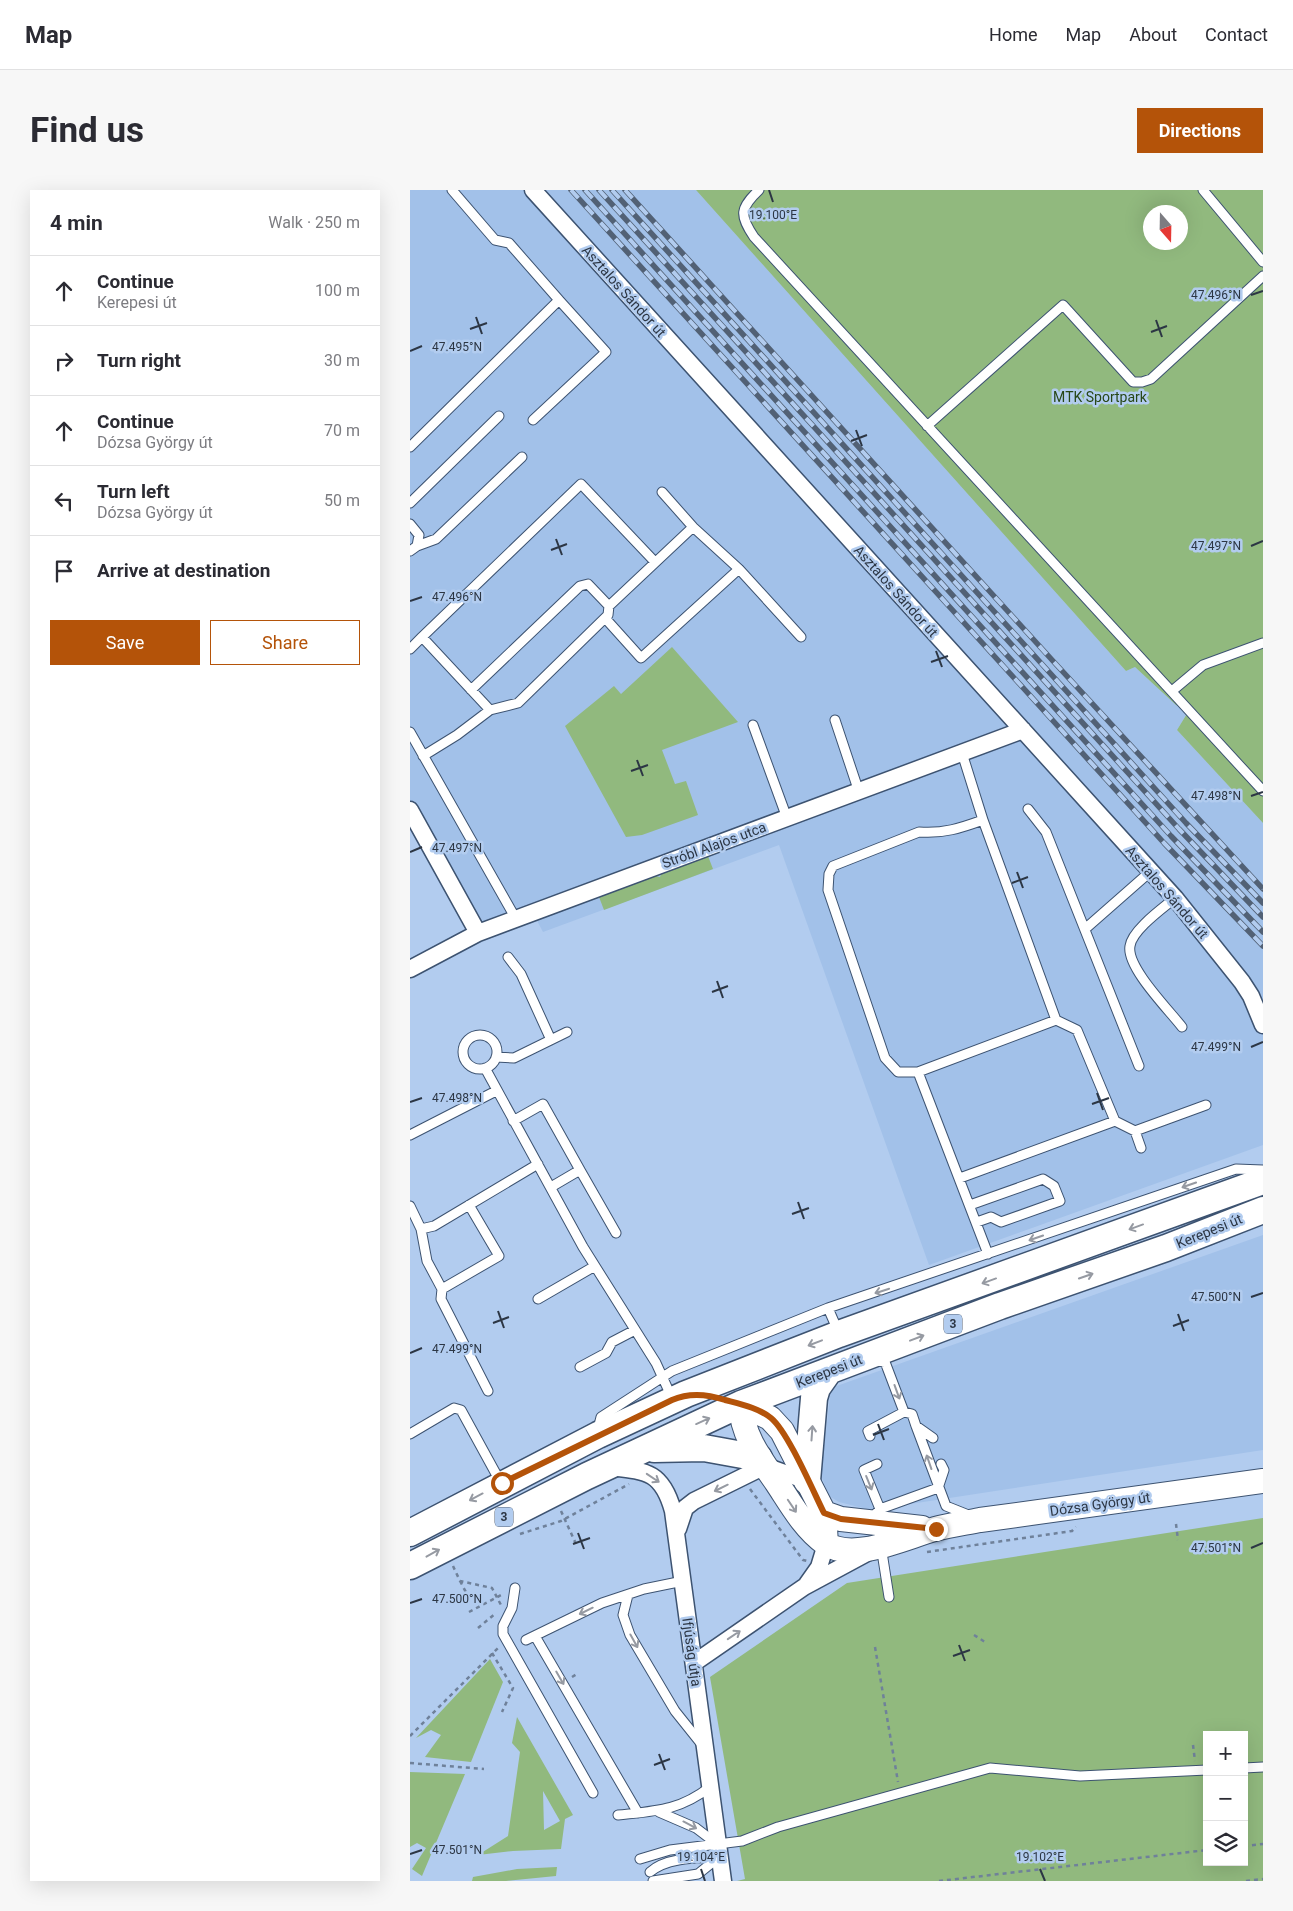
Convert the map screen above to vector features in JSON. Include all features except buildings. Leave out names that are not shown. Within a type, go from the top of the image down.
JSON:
[{"type":"main road","name":"Kerepesi út","points":[[410,1533],[598,1434],[673,1390],[790,1353],[1263,1181]]},
{"type":"main road","name":"Kerepesi út","points":[[410,1566],[607,1467],[741,1404],[1000,1306],[1166,1248],[1261,1210]]},
{"type":"main road","points":[[790,1353],[753,1387],[741,1404],[746,1430],[762,1462],[800,1517],[826,1544]]},
{"type":"main road","points":[[808,1481],[814,1398],[817,1388],[829,1371]]},
{"type":"main road","points":[[673,1390],[717,1397],[741,1404],[761,1412],[776,1423],[824,1513],[826,1544]]},
{"type":"main road","points":[[643,1450],[704,1448],[762,1462]]},
{"type":"main road","name":"Dózsa György út","points":[[826,1544],[838,1549],[852,1550],[881,1546],[936,1529],[980,1520],[1263,1481]]},
{"type":"main road","name":"Dózsa György út","points":[[824,1513],[841,1519],[874,1516],[936,1529]]},
{"type":"street","name":"Asztalos Sándor út","points":[[533,190],[1175,898],[1242,982],[1251,996],[1263,1025]]},
{"type":"street","name":"Stróbl Alajos utca","points":[[410,969],[478,933],[1023,730]]},
{"type":"street","points":[[410,810],[478,933]]},
{"type":"street","points":[[676,1534],[685,1508],[762,1462],[808,1481]]},
{"type":"street","name":"Ifjúság útja","points":[[607,1467],[640,1471],[655,1477],[668,1491],[683,1581],[723,1881]]},
{"type":"street","name":"Dózsa György út","points":[[804,1587],[819,1567],[826,1544]]},
{"type":"street","name":"Dózsa György út","points":[[694,1663],[804,1587],[881,1546]]},
{"type":"lane","points":[[452,190],[494,240],[508,243],[606,352],[533,420]]},
{"type":"lane","points":[[759,190],[746,202],[742,211],[745,224],[754,237],[1263,792]]},
{"type":"lane","points":[[1204,190],[1263,262]]},
{"type":"lane","points":[[927,426],[1063,305],[1133,382],[1142,382],[1151,379],[1263,276]]},
{"type":"lane","points":[[410,447],[559,300]]},
{"type":"lane","points":[[410,503],[499,416]]},
{"type":"lane","points":[[414,548],[436,539],[522,457]]},
{"type":"lane","points":[[410,648],[581,484],[655,562]]},
{"type":"lane","points":[[662,492],[693,526],[739,568],[801,637]]},
{"type":"lane","points":[[410,524],[419,535],[414,548]]},
{"type":"lane","points":[[424,756],[457,735],[490,710],[518,703],[608,615],[609,606],[693,526]]},
{"type":"lane","points":[[605,618],[641,658],[739,568]]},
{"type":"lane","points":[[471,690],[580,586],[588,584],[609,606]]},
{"type":"lane","points":[[422,637],[490,710]]},
{"type":"lane","points":[[1172,691],[1203,665],[1263,643]]},
{"type":"lane","points":[[835,720],[859,792]]},
{"type":"lane","points":[[753,725],[787,818]]},
{"type":"lane","points":[[410,732],[516,919]]},
{"type":"lane","points":[[962,753],[983,820],[1056,1020],[1077,1030],[1115,1121],[1135,1131],[1141,1148]]},
{"type":"lane","points":[[1028,809],[1046,832],[1139,1066]]},
{"type":"lane","points":[[983,820],[952,831],[919,832],[833,866],[829,874],[828,890],[885,1058],[898,1072],[918,1072],[1056,1020]]},
{"type":"lane","points":[[1085,929],[1151,871]]},
{"type":"lane","points":[[1175,898],[1153,916],[1134,937],[1130,946],[1131,956],[1136,968],[1182,1027]]},
{"type":"lane","points":[[508,957],[521,974],[551,1040]]},
{"type":"lane","points":[[496,1057],[514,1058],[567,1032]]},
{"type":"lane","points":[[478,1034],[487,1036],[497,1048],[496,1057],[492,1064],[485,1068],[477,1069],[469,1066],[464,1059],[462,1051],[470,1037],[478,1034]]},
{"type":"lane","points":[[485,1068],[496,1091],[595,1266],[673,1390]]},
{"type":"lane","points":[[918,1072],[988,1254]]},
{"type":"lane","points":[[410,1135],[496,1091]]},
{"type":"lane","points":[[513,1121],[543,1104],[616,1233]]},
{"type":"lane","points":[[1135,1131],[1206,1104]]},
{"type":"lane","points":[[960,1178],[1115,1121]]},
{"type":"lane","points":[[421,1229],[434,1226],[538,1164]]},
{"type":"lane","name":"Kerepesi út","points":[[673,1390],[741,1343],[828,1308],[1236,1169],[1263,1170]]},
{"type":"lane","points":[[551,1187],[580,1170]]},
{"type":"lane","points":[[970,1205],[1043,1179],[1054,1186],[1060,1201],[1001,1222],[991,1217],[977,1222]]},
{"type":"lane","points":[[410,1206],[421,1229],[428,1261],[442,1289],[441,1299],[488,1391]]},
{"type":"lane","points":[[442,1289],[499,1256],[469,1206]]},
{"type":"lane","points":[[538,1299],[595,1266]]},
{"type":"lane","points":[[828,1308],[839,1334]]},
{"type":"lane","points":[[580,1367],[606,1353],[612,1342],[635,1330]]},
{"type":"lane","points":[[861,1359],[885,1362],[904,1412]]},
{"type":"lane","points":[[410,1434],[454,1408],[462,1410],[502,1483]]},
{"type":"lane","points":[[870,1436],[868,1431],[904,1412],[912,1414],[946,1506],[980,1520]]},
{"type":"lane","points":[[916,1426],[933,1438]]},
{"type":"lane","points":[[877,1464],[864,1470],[874,1516],[938,1488],[944,1470],[942,1464]]},
{"type":"lane","points":[[881,1546],[889,1597]]},
{"type":"lane","points":[[638,1813],[531,1638],[602,1603],[683,1581]]},
{"type":"lane","points":[[515,1588],[512,1608],[503,1626],[503,1634],[593,1793]]},
{"type":"lane","points":[[628,1595],[624,1615],[630,1635],[675,1710],[705,1749]]},
{"type":"lane","points":[[1248,1768],[1263,1767]]},
{"type":"lane","points":[[652,1876],[658,1867],[719,1851],[778,1827],[990,1768],[1080,1776],[1203,1770]]},
{"type":"lane","points":[[618,1815],[658,1812],[687,1802],[710,1787]]},
{"type":"lane","points":[[658,1812],[696,1828],[719,1851]]},
{"type":"lane","points":[[640,1859],[670,1850],[719,1851]]},
{"type":"lane","points":[[652,1876],[698,1874],[719,1851]]},
{"type":"path","points":[[516,1535],[561,1521],[630,1484]]},
{"type":"path","points":[[1176,1524],[1178,1540]]},
{"type":"path","points":[[568,1525],[576,1544]]},
{"type":"path","points":[[460,1561],[453,1567],[468,1596],[462,1600]]},
{"type":"path","points":[[460,1582],[492,1588],[502,1607],[478,1628]]},
{"type":"path","points":[[469,1612],[497,1598]]},
{"type":"path","points":[[974,1635],[985,1642]]},
{"type":"path","points":[[875,1647],[900,1793]]},
{"type":"path","points":[[410,1736],[497,1649]]},
{"type":"path","points":[[492,1653],[512,1688],[502,1712]]},
{"type":"path","points":[[1194,1745],[1196,1770]]},
{"type":"path","points":[[410,1763],[484,1769]]},
{"type":"path","points":[[1248,1846],[1263,1844]]},
{"type":"path","points":[[939,1881],[1203,1850]]},
{"type":"path","points":[[1246,1881],[1263,1879]]},
{"type":"shaded area","points":[[410,190],[696,190],[1126,671],[1135,667],[1176,705],[1188,712],[1177,730],[1263,823],[1263,1145],[929,1265],[779,845],[543,932],[534,915],[486,940],[410,802]]},
{"type":"shaded area","points":[[1263,1235],[1263,1450],[871,1510],[839,1502],[829,1496],[821,1475],[831,1388]]},
{"type":"green space","name":"MTK Sportpark","points":[[696,190],[1263,190],[1263,823],[1177,730],[1188,712],[1176,705],[1135,667],[1126,671]]},
{"type":"green space","points":[[672,647],[738,722],[662,750],[675,784],[686,781],[698,815],[642,835],[626,837],[565,726],[614,686],[621,694]]},
{"type":"green space","points":[[708,856],[713,869],[604,910],[599,897],[656,876],[660,877],[661,874]]},
{"type":"green space","points":[[1263,1518],[1263,1881],[737,1881],[745,1879],[710,1677],[847,1583]]},
{"type":"green space","points":[[490,1659],[503,1682],[471,1762],[425,1757],[441,1735],[431,1730],[416,1738]]},
{"type":"green space","points":[[517,1717],[573,1815],[565,1819],[561,1849],[478,1855],[508,1836],[520,1752],[512,1743]],"holes":[[[543,1791],[560,1821],[544,1830]]]},
{"type":"green space","points":[[410,1772],[465,1774],[422,1876],[412,1869],[426,1848],[417,1843],[410,1847]]},
{"type":"green space","points":[[557,1867],[556,1876],[506,1881],[472,1881],[473,1877],[517,1869]]},
{"type":"railway","points":[[571,190],[1164,843],[1263,946]]},
{"type":"railway","points":[[585,190],[1171,836],[1263,932]]},
{"type":"railway","points":[[599,190],[1179,829],[1263,917]]},
{"type":"railway","points":[[612,190],[1186,823],[1263,903]]},
{"type":"railway","points":[[625,190],[1263,889]]},
{"type":"route","points":[[502,1483],[598,1434],[672,1400],[686,1394],[701,1394],[741,1404],[761,1412],[776,1423],[782,1431],[824,1513],[832,1517],[868,1523],[936,1529]]}]
